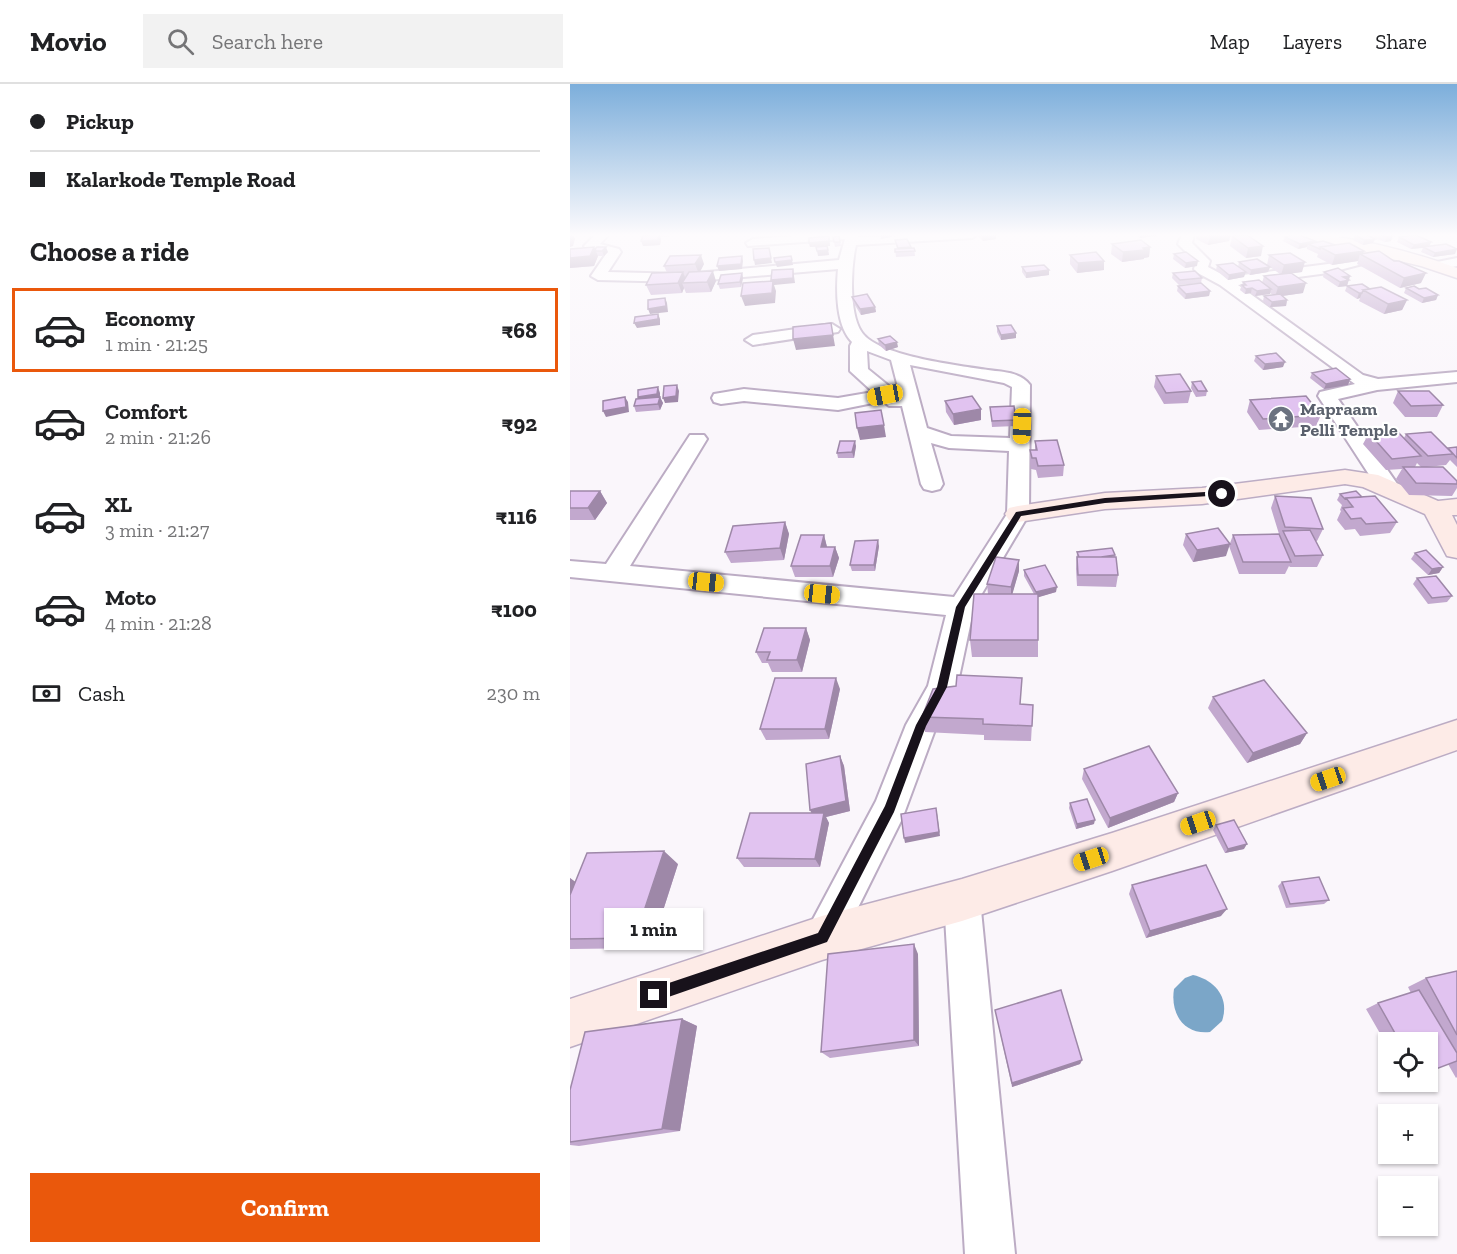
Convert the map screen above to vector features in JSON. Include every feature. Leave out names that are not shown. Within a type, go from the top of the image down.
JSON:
[{"type":"main road","points":[[1018,514],[1105,501],[1202,496],[1346,477],[1370,480],[1446,508],[1457,549]]},
{"type":"main road","points":[[570,1023],[822,938],[962,900],[1112,852],[1457,735]]},
{"type":"street","points":[[822,938],[890,808],[921,725],[942,687],[961,607],[1018,514],[1023,389],[1016,381],[899,358],[863,344],[857,339],[852,326],[845,289]]},
{"type":"street","points":[[1234,289],[1357,379],[1377,385]]},
{"type":"street","points":[[753,340],[852,326]]},
{"type":"street","points":[[863,344],[858,346],[859,371],[916,422],[950,442],[1021,445]]},
{"type":"street","points":[[899,358],[932,484]]},
{"type":"street","points":[[1389,488],[1328,396],[1377,385],[1457,377]]},
{"type":"street","points":[[721,398],[744,395],[838,404],[885,395]]},
{"type":"street","points":[[613,573],[697,439]]},
{"type":"street","points":[[570,569],[961,607]]},
{"type":"street","points":[[962,900],[990,1254]]},
{"type":"water","points":[[1193,975],[1208,981],[1219,991],[1222,998],[1224,1013],[1222,1021],[1210,1032],[1193,1030],[1186,1026],[1174,1007],[1174,989],[1185,978]]},
{"type":"building","points":[[742,289],[772,289],[772,293],[741,296]]},
{"type":"building","points":[[1181,289],[1207,289],[1210,291],[1186,294]]},
{"type":"building","points":[[1253,289],[1271,289],[1257,291]]},
{"type":"building","points":[[1351,289],[1370,289],[1363,290],[1359,293]]},
{"type":"building","points":[[1384,289],[1407,300],[1388,304],[1363,290]]},
{"type":"building","points":[[1407,289],[1427,289],[1438,295],[1424,298]]},
{"type":"building","points":[[867,294],[875,307],[860,309],[852,297]]},
{"type":"building","points":[[1280,294],[1287,300],[1272,302],[1264,296]]},
{"type":"building","points":[[665,298],[666,306],[648,309],[648,300]]},
{"type":"building","points":[[658,314],[658,319],[634,323],[635,317]]},
{"type":"building","points":[[831,323],[833,335],[793,339],[793,327]]},
{"type":"building","points":[[1011,325],[1016,333],[1001,335],[997,326]]},
{"type":"building","points":[[890,336],[897,342],[885,345],[878,339]]},
{"type":"building","points":[[1276,353],[1285,362],[1265,364],[1256,356]]},
{"type":"building","points":[[1336,368],[1350,379],[1326,384],[1312,373]]},
{"type":"building","points":[[1180,374],[1191,391],[1166,393],[1156,376]]},
{"type":"building","points":[[1201,381],[1207,391],[1198,391],[1192,382]]},
{"type":"building","points":[[677,385],[676,396],[663,398],[664,386]]},
{"type":"building","points":[[658,387],[657,394],[638,397],[638,390]]},
{"type":"building","points":[[1398,391],[1429,391],[1443,405],[1411,406]]},
{"type":"building","points":[[972,396],[981,409],[953,414],[945,401]]},
{"type":"building","points":[[1306,396],[1321,415],[1263,419],[1250,400]]},
{"type":"building","points":[[625,397],[626,407],[603,411],[603,401]]},
{"type":"building","points":[[660,397],[658,404],[634,406],[636,399]]},
{"type":"building","points":[[1014,406],[1016,420],[992,421],[990,407]]},
{"type":"building","points":[[881,410],[884,425],[857,428],[855,413]]},
{"type":"building","points":[[1396,430],[1421,456],[1392,459],[1369,433]]},
{"type":"building","points":[[1431,432],[1453,454],[1428,456],[1406,434]]},
{"type":"building","points":[[1057,440],[1064,465],[1038,466],[1030,450],[1037,450],[1035,441]]},
{"type":"building","points":[[840,441],[855,441],[852,452],[837,453]]},
{"type":"building","points":[[1457,447],[1457,458],[1448,448]]},
{"type":"building","points":[[1403,467],[1443,467],[1457,481],[1457,484],[1416,483]]},
{"type":"building","points":[[570,491],[600,491],[588,508],[570,508]]},
{"type":"building","points":[[1356,491],[1362,497],[1345,499],[1340,494]]},
{"type":"building","points":[[1275,496],[1311,498],[1323,529],[1285,527]]},
{"type":"building","points":[[1375,496],[1397,522],[1366,524],[1361,518],[1351,519],[1343,508],[1353,507],[1346,498]]},
{"type":"building","points":[[785,522],[780,548],[725,552],[733,526]]},
{"type":"building","points":[[1218,528],[1230,544],[1197,550],[1186,534]]},
{"type":"building","points":[[1310,530],[1323,555],[1295,556],[1283,531]]},
{"type":"building","points":[[1279,534],[1291,562],[1243,562],[1233,535]]},
{"type":"building","points":[[801,535],[824,535],[821,547],[835,547],[830,566],[791,566]]},
{"type":"building","points":[[878,540],[874,565],[850,565],[855,541]]},
{"type":"building","points":[[1112,548],[1115,555],[1101,557],[1079,557],[1077,552]]},
{"type":"building","points":[[1426,550],[1443,567],[1432,569],[1415,553]]},
{"type":"building","points":[[996,557],[1019,560],[1011,587],[987,584]]},
{"type":"building","points":[[1077,557],[1116,557],[1118,575],[1078,575]]},
{"type":"building","points":[[1045,565],[1057,587],[1036,592],[1024,570]]},
{"type":"building","points":[[1436,576],[1452,596],[1432,598],[1417,578]]},
{"type":"building","points":[[974,594],[1038,594],[1038,640],[970,640]]},
{"type":"building","points":[[764,628],[806,628],[797,660],[767,660],[770,652],[756,652]]},
{"type":"building","points":[[957,675],[1022,678],[1020,704],[1033,705],[1032,726],[983,724],[983,719],[922,717],[933,689],[956,686]]},
{"type":"building","points":[[775,678],[836,678],[825,729],[760,729]]},
{"type":"building","points":[[1264,680],[1307,733],[1253,753],[1213,697]]},
{"type":"building","points":[[1149,746],[1178,793],[1110,818],[1084,769]]},
{"type":"building","points":[[840,756],[846,801],[810,810],[806,764]]},
{"type":"building","points":[[1087,799],[1095,820],[1077,824],[1070,803]]},
{"type":"building","points":[[936,808],[939,832],[904,838],[901,814]]},
{"type":"building","points":[[750,813],[824,813],[815,859],[737,858]]},
{"type":"building","points":[[1234,820],[1247,844],[1228,849],[1216,825]]},
{"type":"building","points":[[664,851],[635,938],[570,939],[570,895],[587,853]]},
{"type":"building","points":[[1206,865],[1227,909],[1150,931],[1132,885]]},
{"type":"building","points":[[1319,877],[1329,900],[1290,904],[1282,882]]},
{"type":"building","points":[[914,944],[914,1040],[821,1052],[828,954]]},
{"type":"building","points":[[1457,971],[1457,1035],[1426,978]]},
{"type":"building","points":[[1061,990],[1082,1060],[1012,1083],[995,1010]]},
{"type":"building","points":[[1419,990],[1457,1053],[1457,1061],[1438,1068],[1438,1032],[1394,1032],[1378,1003]]},
{"type":"building","points":[[682,1019],[662,1129],[570,1142],[570,1090],[585,1032]]},
{"type":"place","name":"Mapraam Pelli Temple","points":[[1281,419]]},
{"type":"route","points":[[654,995],[822,938],[890,808],[921,725],[942,687],[961,607],[1018,514],[1105,501],[1222,494]]}]
